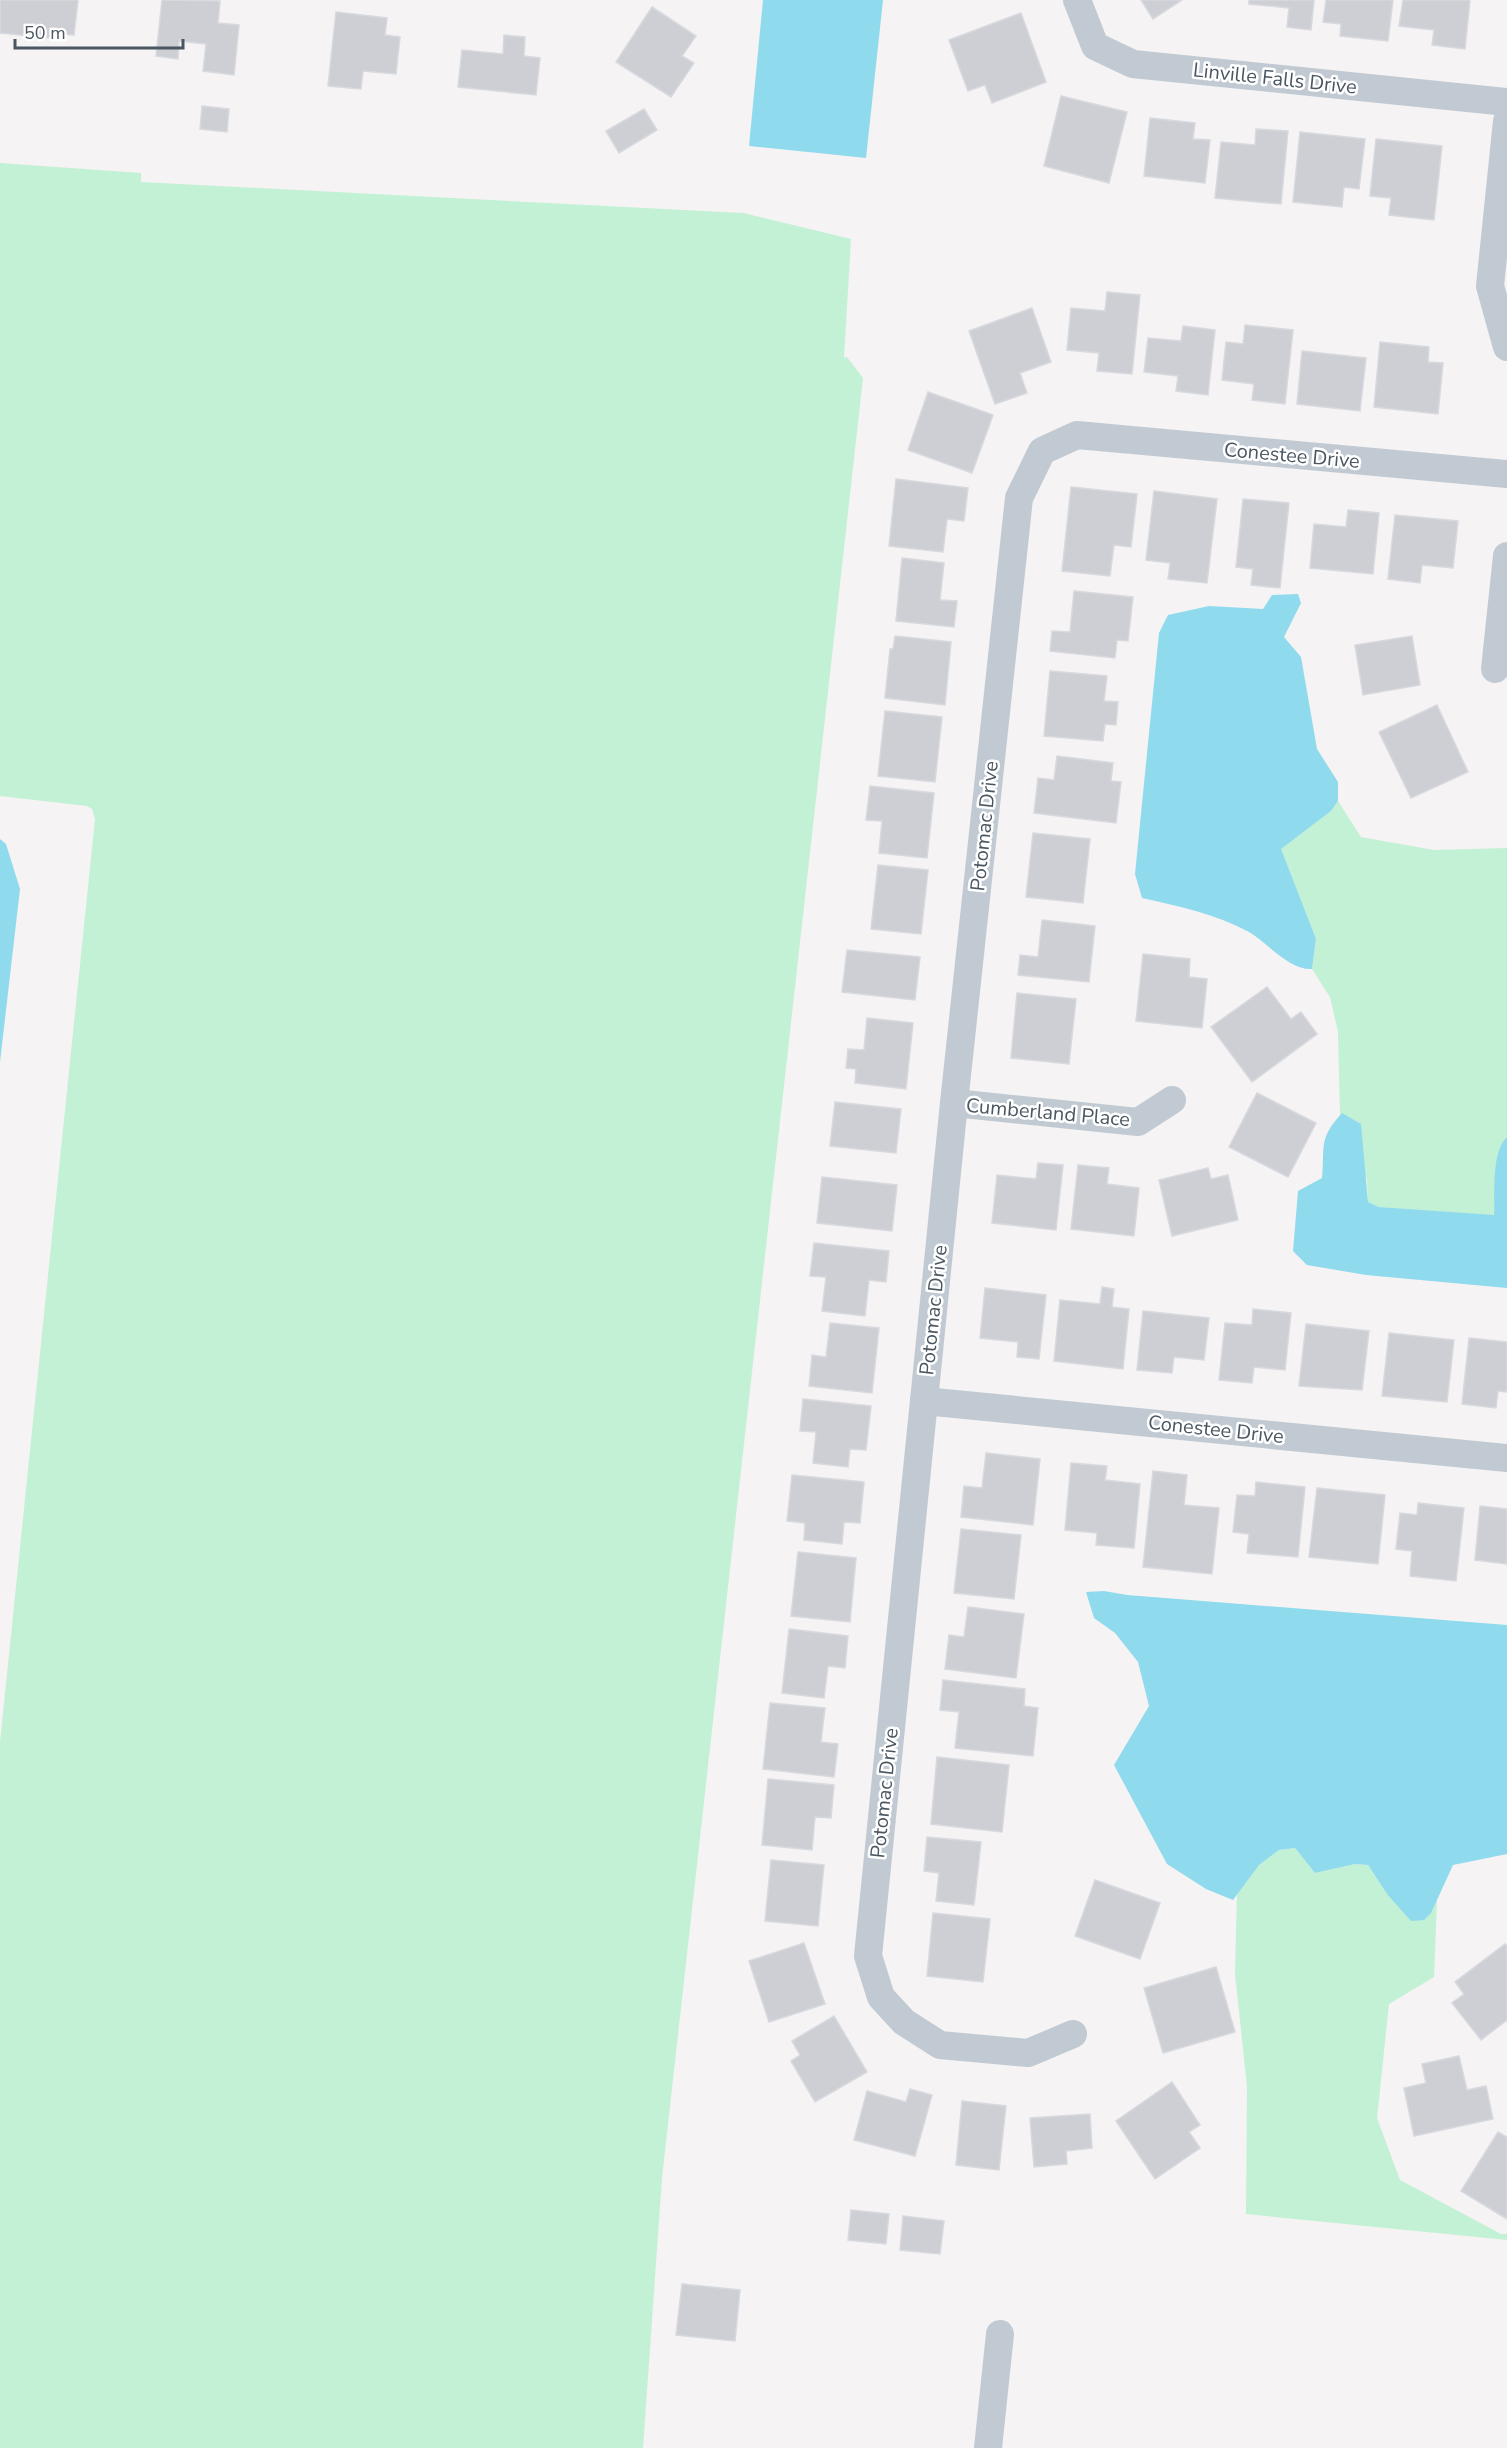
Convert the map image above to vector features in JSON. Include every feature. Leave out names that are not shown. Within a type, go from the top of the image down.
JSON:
[{"type":"street","name":"Linville Falls Drive","points":[[1077,0],[1095,46],[1133,63],[1507,102]]},
{"type":"street","points":[[1507,122],[1490,286],[1507,347]]},
{"type":"street","name":"Conestee Drive","points":[[1077,435],[1507,474]]},
{"type":"street","name":"Potomac Drive","points":[[1073,2034],[1028,2053],[940,2045],[904,2022],[881,1997],[868,1956],[954,1103],[1019,498],[1042,451],[1077,435]]},
{"type":"street","points":[[1495,669],[1507,556]]},
{"type":"street","name":"Cumberland Place","points":[[954,1103],[1138,1122],[1172,1100]]},
{"type":"street","name":"Conestee Drive","points":[[924,1401],[1507,1458]]},
{"type":"street","points":[[988,2448],[1000,2334]]},
{"type":"green space","points":[[0,163],[141,173],[141,182],[743,213],[851,239],[844,358],[847,357],[863,378],[662,2178],[643,2448],[0,2448],[0,1742],[95,819],[92,809],[87,806],[0,796]]},
{"type":"green space","points":[[1338,801],[1361,837],[1434,850],[1507,848],[1507,1137],[1502,1144],[1497,1163],[1494,1216],[1379,1207],[1368,1202],[1367,1179],[1342,1113],[1340,1115],[1338,1032],[1330,997],[1312,969],[1316,939],[1280,849],[1331,811]]},
{"type":"green space","points":[[1295,1848],[1315,1873],[1355,1864],[1368,1865],[1387,1894],[1431,1913],[1437,1899],[1434,1977],[1389,2004],[1377,2118],[1400,2180],[1501,2234],[1507,2234],[1507,2240],[1246,2214],[1247,2086],[1235,1974],[1237,1893],[1259,1865],[1279,1850]]},
{"type":"water","points":[[763,0],[883,0],[866,158],[749,146]]},
{"type":"water","points":[[1298,594],[1301,603],[1284,637],[1301,657],[1317,749],[1338,782],[1338,801],[1331,811],[1281,849],[1316,939],[1312,969],[1287,961],[1257,937],[1223,920],[1197,911],[1142,898],[1135,874],[1159,633],[1168,615],[1209,606],[1263,609],[1272,595]]},
{"type":"water","points":[[0,839],[6,844],[20,889],[0,1062]]},
{"type":"water","points":[[1342,1113],[1361,1124],[1368,1202],[1379,1207],[1494,1215],[1496,1163],[1498,1153],[1507,1137],[1507,1288],[1366,1275],[1307,1265],[1293,1251],[1298,1191],[1322,1178],[1324,1143],[1329,1130]]},
{"type":"water","points":[[1104,1591],[1127,1595],[1507,1625],[1507,1854],[1453,1865],[1431,1913],[1424,1920],[1411,1921],[1387,1894],[1368,1865],[1355,1864],[1315,1873],[1295,1848],[1279,1850],[1259,1865],[1233,1900],[1206,1889],[1167,1864],[1114,1765],[1149,1706],[1138,1662],[1115,1633],[1094,1618],[1086,1592]]},
{"type":"building","points":[[0,0],[78,0],[74,35],[60,34],[60,39],[0,33]]},
{"type":"building","points":[[162,0],[220,1],[218,23],[239,25],[234,75],[203,71],[206,44],[179,41],[178,59],[156,56]]},
{"type":"building","points":[[1141,0],[1182,0],[1153,19]]},
{"type":"building","points":[[1249,0],[1314,0],[1311,30],[1287,27],[1289,8],[1249,4]]},
{"type":"building","points":[[1326,0],[1393,0],[1388,41],[1340,36],[1341,24],[1323,22]]},
{"type":"building","points":[[1403,0],[1470,0],[1465,49],[1432,45],[1434,30],[1399,26]]},
{"type":"building","points":[[652,7],[696,36],[682,56],[694,63],[671,97],[616,62]]},
{"type":"building","points":[[336,12],[387,18],[385,35],[400,37],[396,74],[363,71],[361,89],[328,86]]},
{"type":"building","points":[[1021,13],[1046,82],[992,103],[985,85],[968,91],[949,40]]},
{"type":"building","points":[[504,35],[525,37],[524,56],[540,58],[536,95],[458,87],[462,50],[503,54]]},
{"type":"building","points":[[1061,96],[1127,112],[1109,183],[1044,166]]},
{"type":"building","points":[[202,106],[229,109],[227,132],[200,129]]},
{"type":"building","points":[[644,109],[657,130],[619,153],[606,131]]},
{"type":"building","points":[[1150,118],[1195,123],[1193,139],[1210,140],[1205,183],[1144,176]]},
{"type":"building","points":[[1256,129],[1288,131],[1281,204],[1215,198],[1221,142],[1255,145]]},
{"type":"building","points":[[1300,132],[1365,139],[1359,189],[1344,187],[1342,207],[1293,202]]},
{"type":"building","points":[[1376,139],[1442,146],[1434,220],[1389,215],[1391,198],[1370,196]]},
{"type":"building","points":[[1107,292],[1140,295],[1132,374],[1097,371],[1099,353],[1067,350],[1071,308],[1105,311]]},
{"type":"building","points":[[1032,308],[1051,362],[1020,373],[1027,393],[995,404],[969,331]]},
{"type":"building","points":[[1245,325],[1293,330],[1285,404],[1252,400],[1254,384],[1222,380],[1226,342],[1243,344]]},
{"type":"building","points":[[1183,326],[1215,330],[1208,395],[1176,391],[1178,376],[1144,372],[1148,338],[1181,341]]},
{"type":"building","points":[[1380,342],[1429,347],[1428,362],[1443,363],[1438,414],[1374,407]]},
{"type":"building","points":[[1302,351],[1366,358],[1360,411],[1297,404]]},
{"type":"building","points":[[928,392],[993,415],[972,473],[908,450]]},
{"type":"building","points":[[896,479],[968,488],[964,521],[947,519],[943,552],[889,546]]},
{"type":"building","points":[[1071,487],[1137,494],[1131,547],[1114,545],[1110,576],[1062,571]]},
{"type":"building","points":[[1154,491],[1217,499],[1207,583],[1168,579],[1170,563],[1146,560]]},
{"type":"building","points":[[1243,499],[1289,503],[1280,588],[1251,585],[1253,569],[1236,567]]},
{"type":"building","points":[[1348,510],[1379,513],[1373,574],[1310,568],[1314,524],[1346,527]]},
{"type":"building","points":[[1395,515],[1458,521],[1453,568],[1422,565],[1420,583],[1388,579]]},
{"type":"building","points":[[902,558],[944,563],[940,600],[957,601],[954,627],[896,621]]},
{"type":"building","points":[[1074,591],[1133,597],[1128,641],[1117,640],[1115,658],[1050,651],[1052,631],[1070,632]]},
{"type":"building","points":[[895,636],[951,642],[945,705],[885,698],[890,649],[893,649]]},
{"type":"building","points":[[1412,636],[1420,685],[1363,695],[1355,645]]},
{"type":"building","points":[[1050,671],[1107,676],[1104,701],[1118,702],[1116,725],[1105,724],[1103,741],[1044,736]]},
{"type":"building","points":[[1437,705],[1468,772],[1411,798],[1379,732]]},
{"type":"building","points":[[885,711],[942,717],[935,782],[878,776]]},
{"type":"building","points":[[1057,756],[1113,763],[1111,781],[1121,782],[1116,823],[1034,813],[1038,778],[1054,780]]},
{"type":"building","points":[[870,786],[934,793],[927,858],[879,853],[882,821],[866,820]]},
{"type":"building","points":[[1033,833],[1090,839],[1083,903],[1026,897]]},
{"type":"building","points":[[878,865],[928,870],[921,934],[871,929]]},
{"type":"building","points":[[1042,920],[1095,926],[1089,982],[1018,975],[1020,955],[1038,957]]},
{"type":"building","points":[[847,950],[920,957],[915,1000],[842,992]]},
{"type":"building","points":[[1143,954],[1190,959],[1189,977],[1207,979],[1202,1028],[1136,1021]]},
{"type":"building","points":[[1267,987],[1291,1019],[1301,1012],[1317,1034],[1252,1082],[1211,1027]]},
{"type":"building","points":[[1017,993],[1076,999],[1069,1064],[1011,1058]]},
{"type":"building","points":[[867,1018],[913,1023],[906,1089],[855,1083],[856,1069],[846,1068],[848,1049],[864,1050]]},
{"type":"building","points":[[1257,1093],[1316,1123],[1288,1177],[1229,1147]]},
{"type":"building","points":[[835,1102],[901,1109],[896,1153],[830,1146]]},
{"type":"building","points":[[1038,1163],[1063,1165],[1056,1230],[992,1223],[997,1175],[1036,1179]]},
{"type":"building","points":[[1078,1165],[1109,1168],[1107,1184],[1139,1188],[1134,1236],[1071,1229]]},
{"type":"building","points":[[1208,1168],[1211,1179],[1228,1175],[1238,1220],[1172,1236],[1159,1180]]},
{"type":"building","points":[[822,1177],[897,1185],[892,1231],[817,1223]]},
{"type":"building","points":[[814,1243],[889,1251],[886,1282],[869,1280],[865,1316],[822,1311],[826,1277],[810,1276]]},
{"type":"building","points":[[1102,1287],[1114,1289],[1112,1307],[1129,1309],[1123,1369],[1054,1361],[1060,1300],[1100,1304]]},
{"type":"building","points":[[985,1288],[1046,1295],[1039,1359],[1017,1357],[1018,1342],[980,1338]]},
{"type":"building","points":[[1253,1309],[1291,1313],[1285,1370],[1254,1367],[1252,1383],[1219,1380],[1225,1323],[1252,1325]]},
{"type":"building","points":[[1143,1311],[1209,1318],[1204,1360],[1174,1357],[1172,1373],[1137,1370]]},
{"type":"building","points":[[830,1323],[879,1328],[872,1393],[809,1386],[812,1355],[826,1357]]},
{"type":"building","points":[[1306,1324],[1369,1331],[1362,1390],[1299,1386]]},
{"type":"building","points":[[1389,1333],[1454,1340],[1447,1402],[1382,1396]]},
{"type":"building","points":[[1469,1338],[1507,1342],[1507,1392],[1498,1391],[1496,1408],[1462,1404]]},
{"type":"building","points":[[803,1399],[871,1406],[866,1450],[850,1449],[848,1467],[813,1463],[816,1432],[800,1431]]},
{"type":"building","points":[[986,1453],[1040,1459],[1033,1525],[961,1517],[964,1486],[982,1488]]},
{"type":"building","points":[[1071,1463],[1107,1466],[1105,1480],[1140,1484],[1134,1548],[1096,1545],[1097,1533],[1065,1530]]},
{"type":"building","points":[[1153,1471],[1187,1475],[1184,1505],[1219,1508],[1212,1574],[1143,1567]]},
{"type":"building","points":[[792,1475],[864,1482],[860,1523],[844,1522],[842,1544],[804,1540],[805,1523],[787,1521]]},
{"type":"building","points":[[1256,1482],[1305,1487],[1298,1557],[1247,1553],[1249,1534],[1233,1532],[1237,1495],[1255,1496]]},
{"type":"building","points":[[1317,1488],[1385,1495],[1378,1564],[1309,1557]]},
{"type":"building","points":[[1418,1503],[1464,1508],[1456,1581],[1410,1576],[1412,1551],[1396,1549],[1400,1513],[1417,1515]]},
{"type":"building","points":[[1480,1506],[1507,1509],[1507,1564],[1475,1560]]},
{"type":"building","points":[[961,1529],[1021,1535],[1014,1599],[954,1593]]},
{"type":"building","points":[[798,1552],[856,1558],[850,1622],[791,1616]]},
{"type":"building","points":[[968,1607],[1024,1614],[1016,1678],[945,1669],[949,1635],[964,1637]]},
{"type":"building","points":[[789,1629],[848,1636],[845,1668],[828,1666],[824,1698],[782,1693]]},
{"type":"building","points":[[943,1680],[1025,1689],[1024,1706],[1038,1708],[1033,1756],[955,1748],[959,1712],[940,1710]]},
{"type":"building","points":[[770,1703],[825,1708],[821,1742],[838,1744],[834,1777],[763,1769]]},
{"type":"building","points":[[937,1757],[1009,1765],[1002,1832],[931,1824]]},
{"type":"building","points":[[768,1779],[834,1785],[831,1818],[815,1817],[812,1850],[762,1845]]},
{"type":"building","points":[[927,1837],[981,1842],[974,1905],[936,1901],[939,1873],[924,1871]]},
{"type":"building","points":[[771,1860],[824,1865],[818,1926],[765,1921]]},
{"type":"building","points":[[1095,1880],[1160,1903],[1140,1959],[1075,1936]]},
{"type":"building","points":[[933,1913],[990,1919],[983,1982],[927,1976]]},
{"type":"building","points":[[804,1943],[825,2004],[769,2022],[749,1961]]},
{"type":"building","points":[[1505,1944],[1507,1946],[1507,2020],[1481,2040],[1452,2003],[1464,1994],[1455,1982]]},
{"type":"building","points":[[1216,1967],[1235,2032],[1163,2053],[1144,1988]]},
{"type":"building","points":[[834,2016],[867,2072],[815,2102],[791,2061],[800,2055],[792,2041]]},
{"type":"building","points":[[1459,2056],[1467,2090],[1486,2086],[1493,2119],[1414,2136],[1404,2088],[1426,2083],[1422,2064]]},
{"type":"building","points":[[1172,2082],[1200,2125],[1189,2132],[1200,2148],[1155,2179],[1116,2121]]},
{"type":"building","points":[[910,2089],[932,2095],[915,2156],[854,2140],[867,2091],[906,2102]]},
{"type":"building","points":[[962,2101],[1006,2106],[999,2170],[956,2165]]},
{"type":"building","points":[[1090,2114],[1092,2148],[1066,2151],[1067,2164],[1034,2167],[1030,2118]]},
{"type":"building","points":[[1498,2132],[1507,2137],[1507,2219],[1461,2191]]},
{"type":"building","points":[[851,2210],[889,2214],[886,2244],[848,2240]]},
{"type":"building","points":[[903,2216],[944,2221],[940,2254],[900,2250]]},
{"type":"building","points":[[682,2284],[740,2290],[735,2341],[676,2335]]}]
